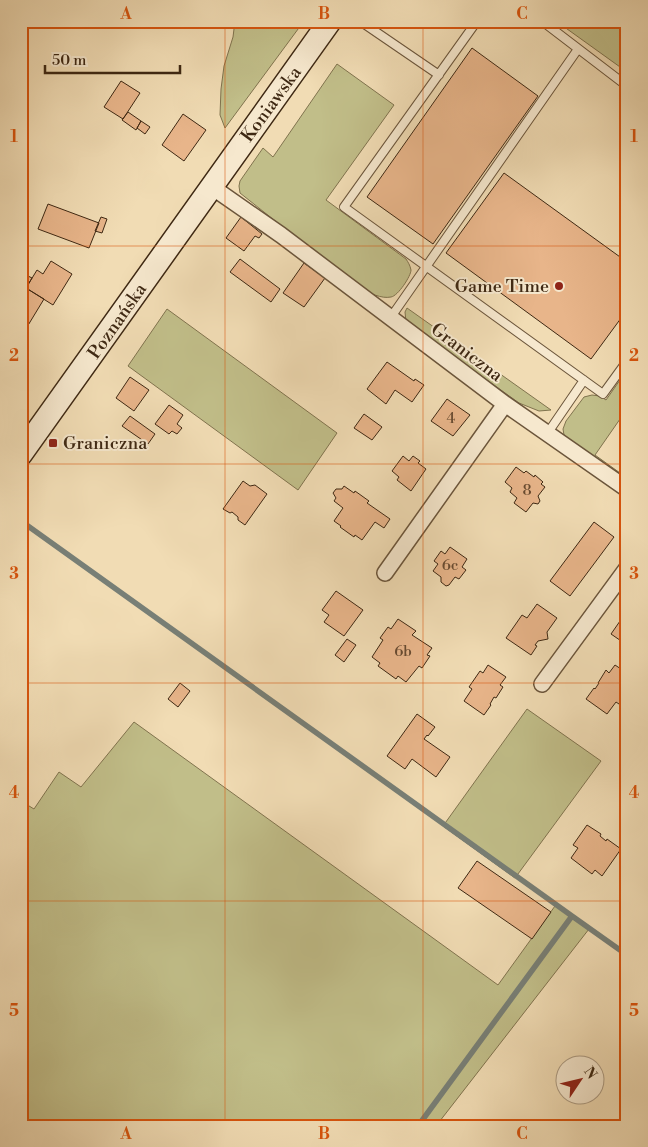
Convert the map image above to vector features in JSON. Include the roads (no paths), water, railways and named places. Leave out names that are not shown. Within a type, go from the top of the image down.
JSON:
[{"type":"main road","name":"Koniawska","points":[[212,187],[330,21]]},
{"type":"main road","name":"Poznańska","points":[[21,454],[212,187]]},
{"type":"street","name":"Graniczna","points":[[212,187],[281,235],[505,404],[627,489]]},
{"type":"street","name":"Graniczna","points":[[385,573],[505,404]]},
{"type":"street","points":[[542,684],[627,568]]},
{"type":"lane","points":[[360,21],[438,75]]},
{"type":"lane","points":[[477,21],[344,207],[603,394],[627,361]]},
{"type":"lane","points":[[542,21],[627,86]]},
{"type":"lane","points":[[391,317],[578,49]]},
{"type":"lane","points":[[547,434],[584,380]]},
{"type":"waterway","points":[[21,521],[572,916],[418,1126]]},
{"type":"waterway","points":[[572,916],[627,955]]},
{"type":"place","name":"Game Time","points":[[559,286]]},
{"type":"place","name":"Graniczna","points":[[53,443]]}]
